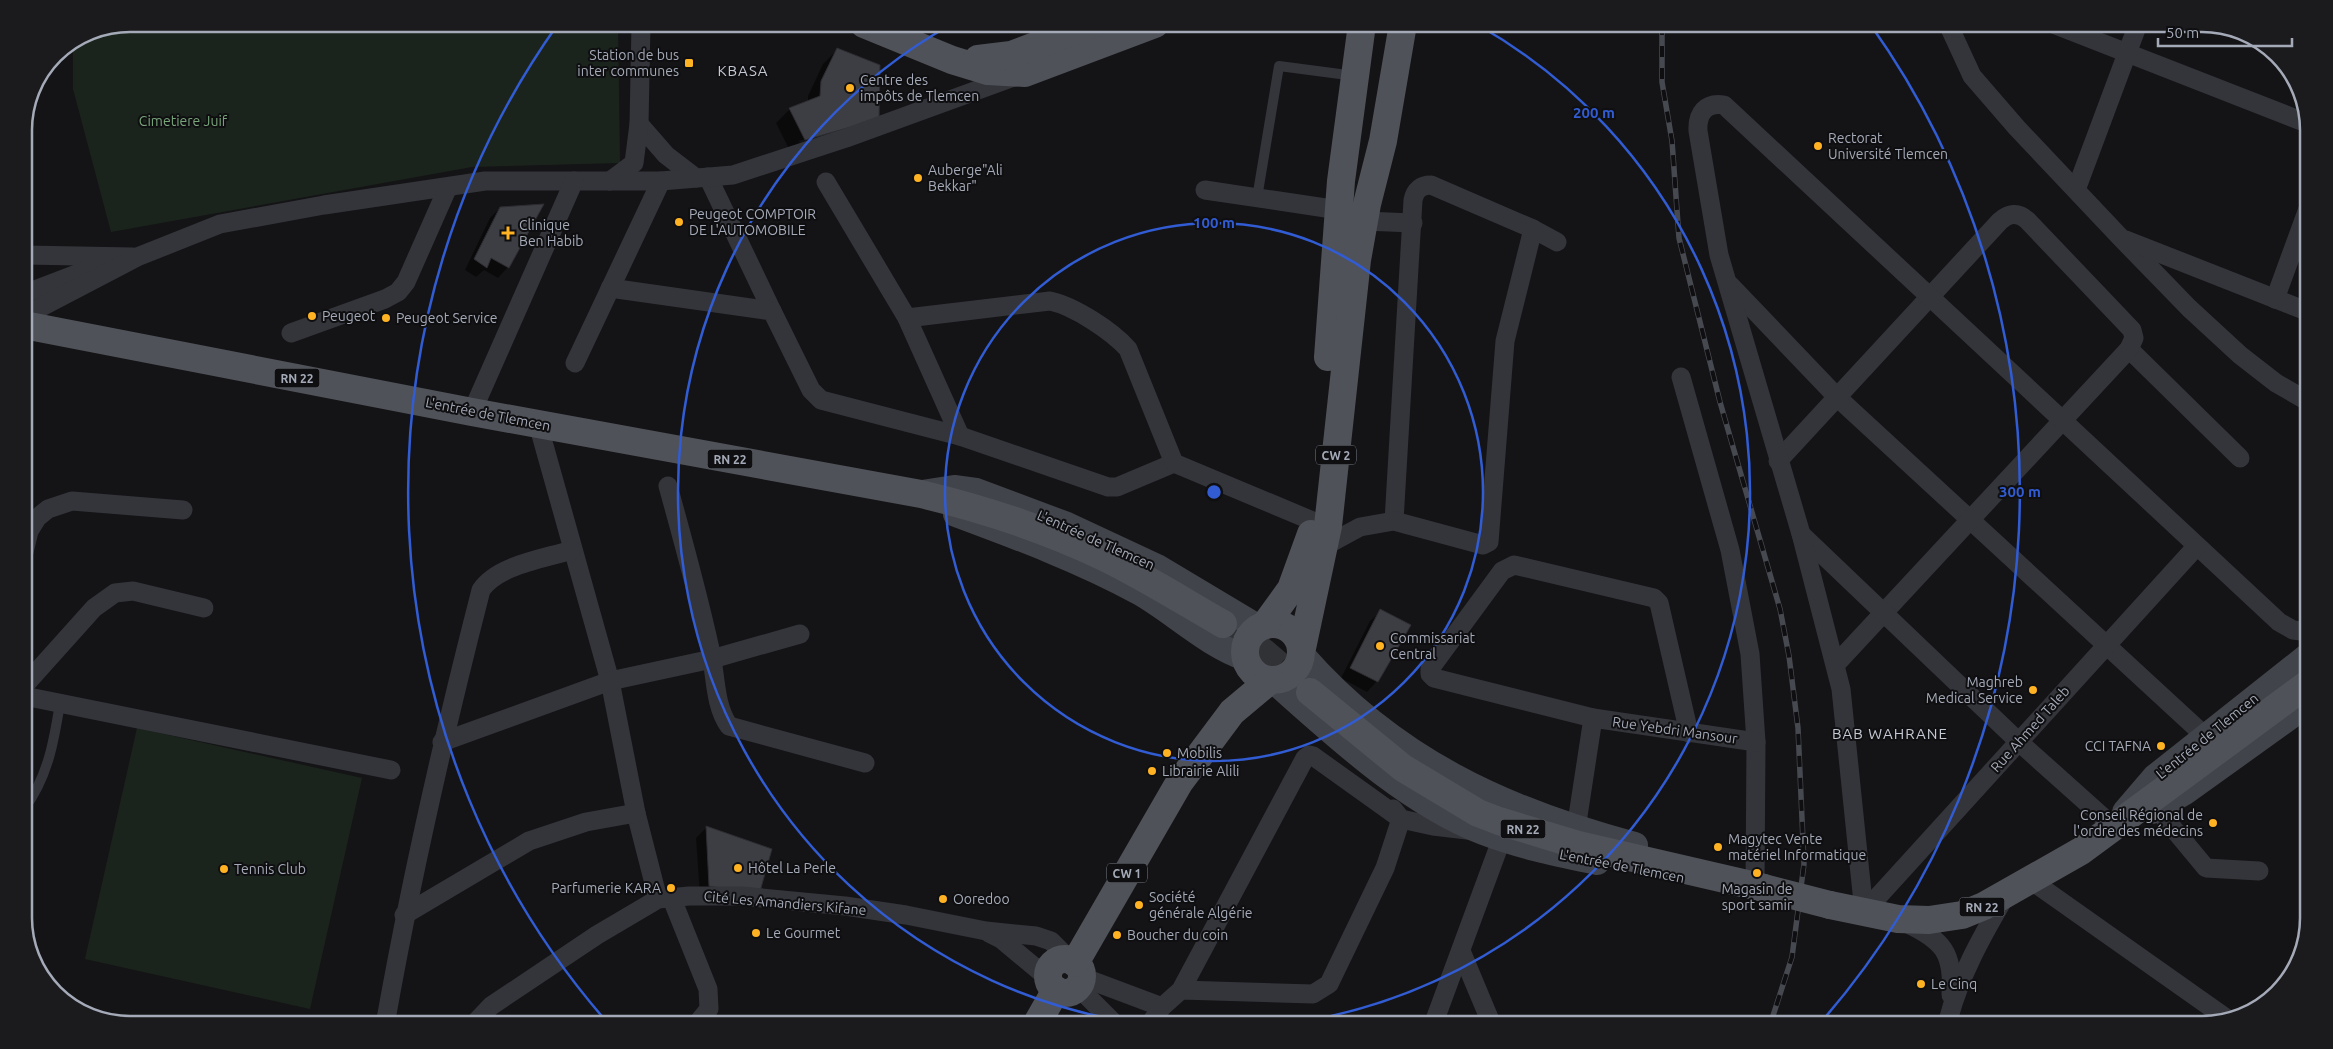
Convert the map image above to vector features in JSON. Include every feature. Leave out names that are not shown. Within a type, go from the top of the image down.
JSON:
[{"type":"main road","points":[[884,32],[952,60],[988,70],[1025,73],[1134,32]]},
{"type":"main road","points":[[952,60],[988,59],[1011,55],[1073,32]]},
{"type":"main road","points":[[1353,211],[1356,76],[1361,32]]},
{"type":"main road","points":[[1353,211],[1383,32]]},
{"type":"main road","points":[[1353,211],[1383,141],[1402,32]]},
{"type":"main road","name":"CW 2","points":[[1302,652],[1323,524],[1353,211]]},
{"type":"main road","name":"L'entrée de Tlemcen","points":[[33,327],[472,412],[921,494],[992,512],[1102,557],[1223,624]]},
{"type":"main road","name":"L'entrée de Tlemcen","points":[[921,494],[954,488],[976,491],[1067,525],[1157,567],[1262,626]]},
{"type":"main road","name":"L'entrée de Tlemcen","points":[[921,494],[943,509],[1060,554],[1095,570],[1156,603],[1226,651],[1246,661]]},
{"type":"main road","name":"CW 2","points":[[1262,626],[1291,590],[1323,524]]},
{"type":"main road","points":[[1262,626],[1285,626],[1298,639],[1302,652],[1300,663],[1290,676],[1272,681],[1260,678],[1246,661],[1245,651],[1249,638],[1262,626]]},
{"type":"main road","name":"L'entrée de Tlemcen","points":[[1302,652],[1321,677],[1356,709],[1428,763],[1464,784],[1576,829],[1668,856],[1722,878],[1830,905],[1898,919],[1945,919],[1977,909],[2032,881],[2081,851],[2300,690]]},
{"type":"main road","points":[[1179,783],[1192,751],[1246,661]]},
{"type":"main road","name":"L'entrée de Tlemcen","points":[[2114,827],[2141,791],[2205,736],[2300,662]]},
{"type":"main road","name":"L'entrée de Tlemcen","points":[[1272,681],[1370,764],[1427,803],[1492,835],[1556,853],[1668,877],[1688,879],[1722,878]]},
{"type":"main road","name":"CW 1","points":[[1042,1016],[1068,976],[1179,783],[1232,712],[1272,681]]},
{"type":"main road","name":"RN 22","points":[[1310,692],[1349,725],[1418,778],[1457,802],[1499,822],[1578,845],[1722,878]]},
{"type":"main road","name":"L'entrée de Tlemcen","points":[[2114,827],[2157,809],[2185,792],[2300,709]]},
{"type":"street","points":[[610,181],[634,163],[639,124],[641,32]]},
{"type":"street","points":[[1952,32],[1972,76],[2121,238],[2189,308],[2240,355],[2276,384],[2300,397]]},
{"type":"street","points":[[2072,32],[2300,120]]},
{"type":"street","points":[[2076,190],[2135,32]]},
{"type":"street","points":[[33,291],[78,274],[137,257],[220,224],[324,206],[485,181],[661,181],[733,175],[827,144],[1025,73]]},
{"type":"street","points":[[1864,912],[1844,710],[1836,664],[1801,534],[1778,461],[1727,282],[1716,236],[1697,120],[1700,113],[1707,107],[1716,104],[1724,106],[2196,547],[2285,627],[2300,630]]},
{"type":"street","points":[[639,124],[666,155],[702,178],[811,390],[821,400],[960,436],[1108,487],[1117,487],[1174,463],[1323,524],[1360,527],[1394,520],[1483,545],[1491,539],[1504,341],[1533,229]]},
{"type":"street","points":[[472,412],[574,181]]},
{"type":"street","points":[[575,363],[661,181]]},
{"type":"street","points":[[826,182],[907,318],[960,436]]},
{"type":"street","points":[[1394,520],[1414,195],[1421,187],[1431,186],[1533,229],[1556,242]]},
{"type":"street","points":[[291,333],[385,299],[398,292],[406,282],[448,187]]},
{"type":"street","points":[[1205,190],[1353,211],[1413,223]]},
{"type":"street","points":[[1778,461],[2004,216],[2016,214],[2027,220],[2130,326],[2134,338],[2128,349],[1836,664]]},
{"type":"street","points":[[2275,298],[2300,230]]},
{"type":"street","points":[[2121,238],[2300,308]]},
{"type":"street","points":[[33,255],[137,257]]},
{"type":"street","points":[[71,255],[78,274]]},
{"type":"street","points":[[33,311],[137,257]]},
{"type":"street","points":[[1727,282],[1838,398],[2205,736]]},
{"type":"street","points":[[610,288],[772,311]]},
{"type":"street","points":[[907,318],[1050,301],[1061,303],[1117,337],[1128,349],[1174,463]]},
{"type":"street","points":[[2128,349],[2240,458]]},
{"type":"street","points":[[1681,377],[1730,550],[1750,654],[1756,742]]},
{"type":"street","points":[[538,424],[610,681],[636,813],[665,899],[708,989],[708,1009],[703,1016]]},
{"type":"street","points":[[668,486],[694,579],[722,715],[729,726],[865,763]]},
{"type":"street","points":[[33,524],[37,518],[48,509],[72,501],[183,510]]},
{"type":"street","points":[[1801,534],[2019,742],[2114,827]]},
{"type":"street","name":"Rue Ahmed Taleb","points":[[1864,912],[2196,547]]},
{"type":"street","points":[[387,1016],[404,915],[442,742],[481,590],[488,580],[498,573],[572,550]]},
{"type":"street","points":[[1592,718],[1434,678],[1430,674],[1430,669],[1435,662],[1502,570],[1508,566],[1514,565],[1654,598],[1659,603],[1689,733]]},
{"type":"street","points":[[33,676],[94,608],[115,593],[133,591],[204,608]]},
{"type":"street","points":[[442,742],[610,681],[712,659],[800,634]]},
{"type":"street","points":[[33,698],[391,770]]},
{"type":"street","name":"Rue Yebdri Mansour","points":[[1576,829],[1592,718],[1756,742],[1759,887]]},
{"type":"street","points":[[1156,1016],[1162,1007],[1181,990],[1305,758],[1313,756],[1401,818],[1433,826],[1492,835],[1461,951],[1437,1016]]},
{"type":"street","points":[[1370,764],[1380,792],[1401,818]]},
{"type":"street","points":[[2157,809],[2206,868],[2259,871]]},
{"type":"street","points":[[404,915],[529,841],[586,822],[636,813]]},
{"type":"street","points":[[1181,990],[1313,994],[1329,984],[1385,868],[1401,818]]},
{"type":"street","points":[[2032,881],[2222,1015]]},
{"type":"street","points":[[1950,1016],[1977,944],[2007,894]]},
{"type":"street","name":"Cité Les Amandiers Kifane","points":[[483,1016],[491,1006],[597,935],[665,899],[689,896],[742,896],[845,906],[906,915],[986,931],[1044,938],[1051,941],[1068,976]]},
{"type":"street","points":[[1898,919],[1935,939],[1948,956],[1952,978],[1948,1016]]},
{"type":"street","points":[[986,931],[1068,976],[1162,1007]]},
{"type":"street","points":[[1461,951],[1488,1016]]},
{"type":"street","points":[[1068,976],[1107,1016]]},
{"type":"lane","points":[[1257,198],[1278,66],[1356,76]]},
{"type":"lane","points":[[33,797],[37,791],[52,751],[60,703]]},
{"type":"green space","name":"Cimetiere Juif","points":[[618,32],[620,163],[472,167],[111,232],[73,89],[73,52],[99,38],[118,33]]},
{"type":"green space","name":"Tennis Club","points":[[137,728],[362,778],[310,1009],[85,959]]},
{"type":"building","name":"Centre des impôts de Tlemcen","points":[[837,48],[880,65],[879,119],[805,140],[789,108],[820,96],[821,81]]},
{"type":"building","name":"Clinique Ben Habib","points":[[544,204],[509,268],[491,258],[487,268],[474,259],[500,207]]},
{"type":"building","name":"Commissariat Central","points":[[1380,609],[1411,625],[1378,682],[1350,668]]},
{"type":"building","name":"Hôtel La Perle","points":[[706,826],[772,849],[759,895],[709,886]]},
{"type":"tunnel","points":[[1223,624],[1263,652],[1310,692]]},
{"type":"railway","points":[[1662,32],[1662,82],[1672,141],[1679,238],[1720,402],[1780,609],[1789,656],[1798,728],[1804,864],[1792,957],[1773,1016]]},
{"type":"place","name":"Station de bus inter communes","points":[[689,63]]},
{"type":"place","name":"Centre des impôts de Tlemcen","points":[[850,88]]},
{"type":"place","name":"Rectorat Université Tlemcen","points":[[1818,146]]},
{"type":"place","name":"Auberge\"Ali Bekkar\"","points":[[918,178]]},
{"type":"place","name":"Peugeot COMPTOIR DE L'AUTOMOBILE","points":[[679,222]]},
{"type":"place","name":"Clinique Ben Habib","points":[[508,233]]},
{"type":"place","name":"Peugeot","points":[[312,316]]},
{"type":"place","name":"Peugeot Service","points":[[386,318]]},
{"type":"place","name":"Commissariat Central","points":[[1380,646]]},
{"type":"place","name":"Maghreb Medical Service","points":[[2033,690]]},
{"type":"place","name":"CCI TAFNA","points":[[2161,746]]},
{"type":"place","name":"Mobilis","points":[[1167,753]]},
{"type":"place","name":"Librairie Alili","points":[[1152,771]]},
{"type":"place","name":"Conseil Régional de l'ordre des médecins","points":[[2213,823]]},
{"type":"place","name":"Magytec Vente matériel Informatique","points":[[1718,847]]},
{"type":"place","name":"Hôtel La Perle","points":[[738,868]]},
{"type":"place","name":"Tennis Club","points":[[224,869]]},
{"type":"place","name":"Magasin de sport samir","points":[[1757,873]]},
{"type":"place","name":"Parfumerie KARA","points":[[671,888]]},
{"type":"place","name":"Ooredoo","points":[[943,899]]},
{"type":"place","name":"Société générale Algérie","points":[[1139,905]]},
{"type":"place","name":"Le Gourmet","points":[[756,933]]},
{"type":"place","name":"Boucher du coin","points":[[1117,935]]},
{"type":"place","name":"Le Cinq","points":[[1921,984]]},
{"type":"district","name":"KBASA","points":[[743,70]]},
{"type":"district","name":"BAB WAHRANE","points":[[1890,733]]}]
